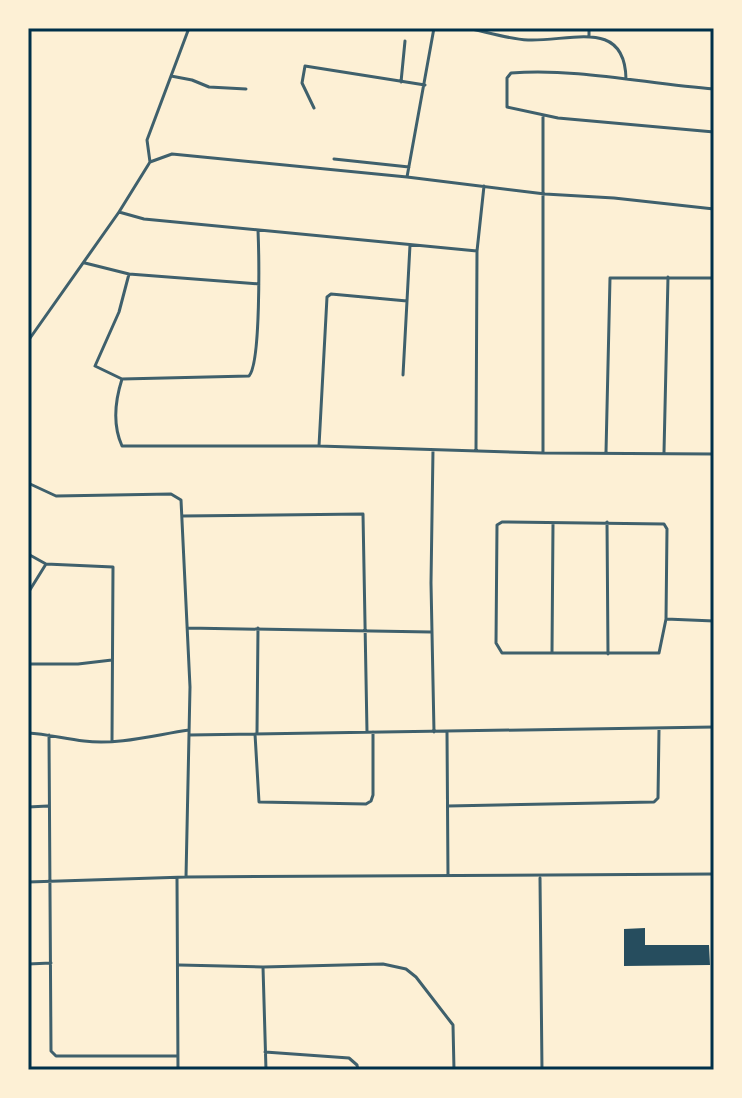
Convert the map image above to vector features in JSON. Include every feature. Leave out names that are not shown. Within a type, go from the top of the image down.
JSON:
[{"type":"street","points":[[150,162],[147,140],[189,28]]},
{"type":"street","points":[[407,177],[434,28]]},
{"type":"street","points":[[467,28],[527,40],[589,37],[613,43],[626,62],[626,79]]},
{"type":"street","points":[[589,28],[589,37]]},
{"type":"street","points":[[401,82],[405,41]]},
{"type":"street","points":[[314,108],[302,83],[305,66],[425,85]]},
{"type":"street","points":[[714,89],[525,72],[509,74],[507,78],[507,107],[543,116],[714,132]]},
{"type":"street","points":[[171,76],[209,87],[246,89]]},
{"type":"street","points":[[543,116],[543,453]]},
{"type":"street","points":[[28,341],[119,212],[150,162],[172,154],[714,209]]},
{"type":"street","points":[[334,159],[409,167]]},
{"type":"street","points":[[353,172],[354,161]]},
{"type":"street","points":[[476,450],[477,251],[484,186]]},
{"type":"street","points":[[119,212],[144,219],[477,251]]},
{"type":"street","points":[[129,274],[119,312],[95,366],[122,379],[252,375],[259,284],[258,230]]},
{"type":"street","points":[[403,375],[410,244]]},
{"type":"street","points":[[83,262],[129,274],[259,284]]},
{"type":"street","points":[[664,452],[668,277]]},
{"type":"street","points":[[606,452],[610,278],[714,278]]},
{"type":"street","points":[[319,446],[328,295],[407,301]]},
{"type":"street","points":[[122,379],[116,405],[116,423],[122,446],[319,446],[543,453],[714,454]]},
{"type":"street","points":[[433,450],[434,732]]},
{"type":"street","points":[[28,483],[56,496],[171,494],[181,500],[189,732],[186,877]]},
{"type":"street","points":[[182,516],[363,514],[367,732]]},
{"type":"street","points":[[502,522],[553,523],[662,523],[666,527],[666,619],[659,653],[502,653],[496,643],[497,525],[502,522]]},
{"type":"street","points":[[607,522],[608,654]]},
{"type":"street","points":[[552,652],[553,523]]},
{"type":"street","points":[[28,554],[46,564],[113,567],[112,741]]},
{"type":"street","points":[[28,593],[46,564]]},
{"type":"street","points":[[666,619],[714,621]]},
{"type":"street","points":[[187,628],[432,632]]},
{"type":"street","points":[[258,628],[256,734],[259,802],[366,804],[371,801],[373,732]]},
{"type":"street","points":[[28,664],[112,660]]},
{"type":"street","points":[[28,733],[85,742],[147,739],[189,732],[256,734],[714,727]]},
{"type":"street","points":[[448,806],[654,802],[658,798],[659,729]]},
{"type":"street","points":[[447,732],[448,875]]},
{"type":"street","points":[[49,735],[50,1048],[53,1054],[178,1056]]},
{"type":"street","points":[[28,807],[50,806]]},
{"type":"street","points":[[28,882],[186,877],[714,874]]},
{"type":"street","points":[[540,876],[542,1070]]},
{"type":"street","points":[[177,878],[178,1070]]},
{"type":"street","points":[[28,964],[51,963]]},
{"type":"street","points":[[179,965],[263,967],[383,964],[406,969],[451,1020],[455,1031],[454,1070]]},
{"type":"street","points":[[263,967],[266,1070]]},
{"type":"street","points":[[265,1052],[349,1058],[358,1070]]},
{"type":"building","points":[[645,928],[645,945],[709,945],[710,965],[624,966],[624,929]]}]
